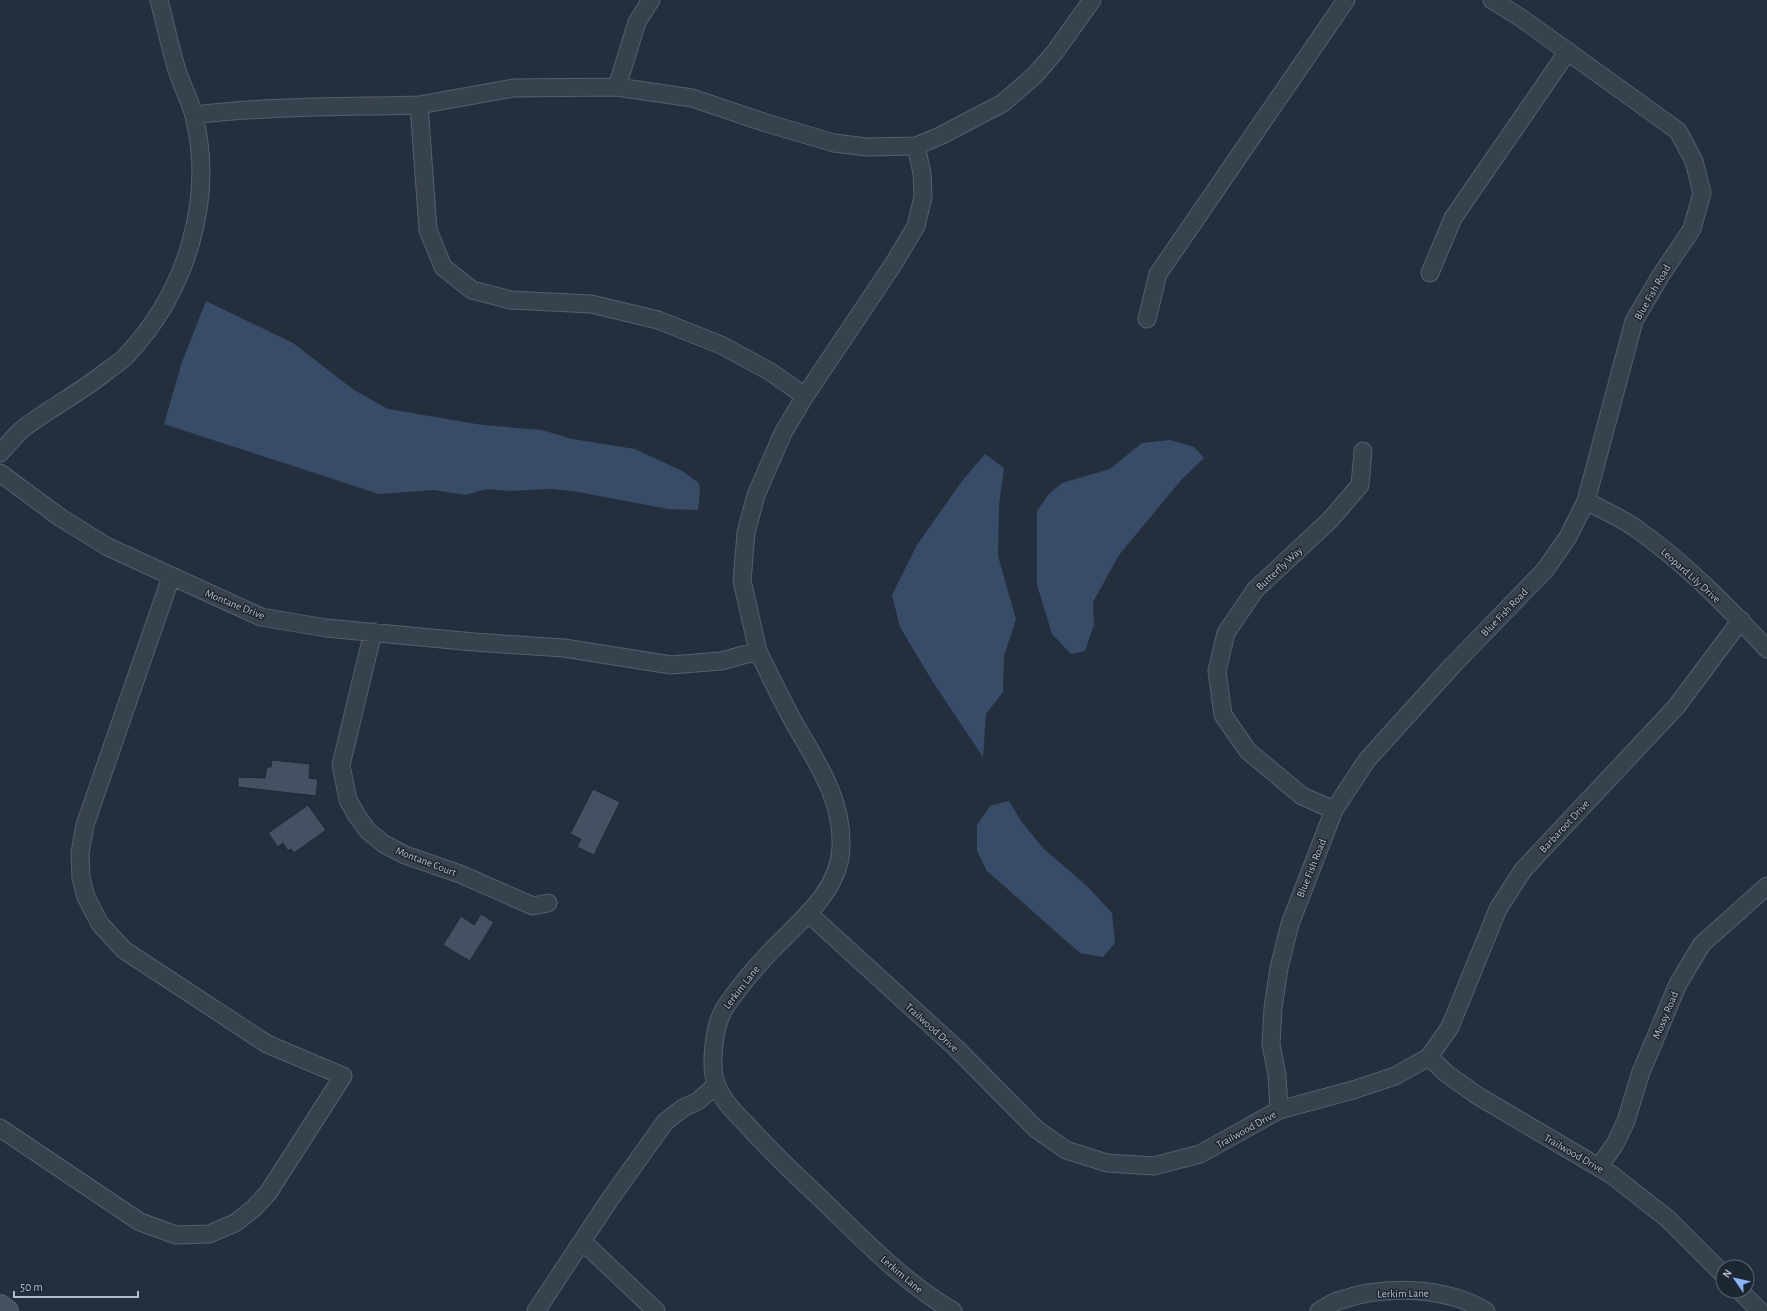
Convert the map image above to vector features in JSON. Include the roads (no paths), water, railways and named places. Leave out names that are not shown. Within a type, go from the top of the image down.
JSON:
[{"type":"street","points":[[0,453],[24,428],[84,390],[126,356],[152,322],[169,296],[185,263],[196,224],[200,168],[194,115],[177,70],[159,0]]},
{"type":"street","points":[[617,87],[637,22],[651,0]]},
{"type":"street","points":[[194,115],[281,108],[419,105],[514,88],[617,87],[692,98],[766,123],[834,143],[866,146],[916,146],[940,136],[1003,103],[1035,75],[1056,52],[1092,0]]},
{"type":"street","points":[[1147,319],[1158,274],[1346,0]]},
{"type":"street","name":"Blue Fish Road","points":[[1279,1110],[1277,1075],[1271,1044],[1272,1008],[1279,968],[1292,918],[1334,810],[1367,760],[1453,665],[1545,570],[1568,538],[1586,501],[1634,321],[1661,275],[1692,229],[1702,193],[1694,161],[1678,131],[1568,51],[1521,18],[1492,0]]},
{"type":"street","points":[[1430,273],[1453,218],[1568,51]]},
{"type":"street","points":[[419,105],[428,230],[443,267],[472,290],[511,300],[591,304],[658,320],[721,345],[769,371],[805,396]]},
{"type":"street","name":"Lerkim Lane","points":[[916,146],[922,173],[923,197],[916,226],[894,263],[805,396],[783,433],[756,495],[746,533],[742,581],[758,651],[781,698],[812,750],[833,794],[840,823],[842,846],[840,864],[832,884],[808,913],[748,977],[723,1011],[714,1035],[714,1061],[716,1085],[731,1108],[775,1156],[892,1268],[929,1297],[953,1311]]},
{"type":"street","name":"Butterfly Way","points":[[1334,810],[1302,796],[1248,751],[1223,715],[1217,670],[1226,633],[1255,590],[1330,520],[1360,485],[1363,451]]},
{"type":"street","name":"Montane Drive","points":[[0,473],[61,518],[108,547],[261,617],[326,628],[474,642],[564,648],[671,665],[721,661],[758,651]]},
{"type":"street","name":"Leopard Lily Drive","points":[[1586,501],[1633,526],[1679,561],[1741,620],[1767,649]]},
{"type":"street","points":[[0,1128],[140,1222],[176,1235],[210,1234],[235,1223],[253,1209],[268,1193],[343,1076],[267,1044],[124,950],[100,924],[86,897],[81,878],[80,853],[85,826],[171,577]]},
{"type":"street","name":"Barbaroot Drive","points":[[1429,1057],[1450,1027],[1498,909],[1523,870],[1676,707],[1741,620]]},
{"type":"street","name":"Montane Court","points":[[373,632],[341,765],[348,800],[357,816],[368,831],[384,844],[405,855],[460,874],[533,906],[548,903]]},
{"type":"street","name":"Mossy Road","points":[[1599,1168],[1615,1144],[1626,1121],[1641,1072],[1678,984],[1702,944],[1767,886]]},
{"type":"street","name":"Trailwood Drive","points":[[808,913],[957,1049],[1036,1129],[1066,1150],[1107,1163],[1154,1166],[1200,1154],[1279,1110],[1353,1090],[1395,1076],[1429,1057],[1447,1074],[1478,1096],[1612,1175],[1668,1219],[1715,1266]]},
{"type":"street","points":[[536,1311],[630,1169],[665,1122],[683,1108],[698,1101],[716,1085]]},
{"type":"street","points":[[582,1242],[656,1311]]},
{"type":"street","name":"Lerkim Lane","points":[[1319,1311],[1337,1301],[1383,1291],[1436,1292],[1486,1311]]},
{"type":"street","points":[[1748,1299],[1760,1311]]},
{"type":"street","points":[[0,1306],[7,1311]]},
{"type":"water","points":[[206,301],[293,343],[354,390],[388,409],[482,425],[542,430],[572,439],[635,449],[682,471],[699,483],[700,490],[698,510],[668,509],[573,491],[552,489],[510,491],[486,489],[466,495],[434,490],[379,494],[164,424],[182,362]]},
{"type":"water","points":[[1170,440],[1194,447],[1204,458],[1182,479],[1119,555],[1093,602],[1094,625],[1085,651],[1071,654],[1052,634],[1037,585],[1037,511],[1048,495],[1062,483],[1110,469],[1142,443]]},
{"type":"water","points":[[985,454],[1004,468],[999,505],[998,556],[1016,619],[1004,656],[1003,692],[986,714],[983,757],[931,679],[900,627],[892,595],[917,545],[962,481]]},
{"type":"water","points":[[1009,801],[1021,821],[1043,848],[1089,888],[1112,913],[1115,943],[1103,957],[1080,953],[987,871],[977,851],[977,825],[990,806]]}]
